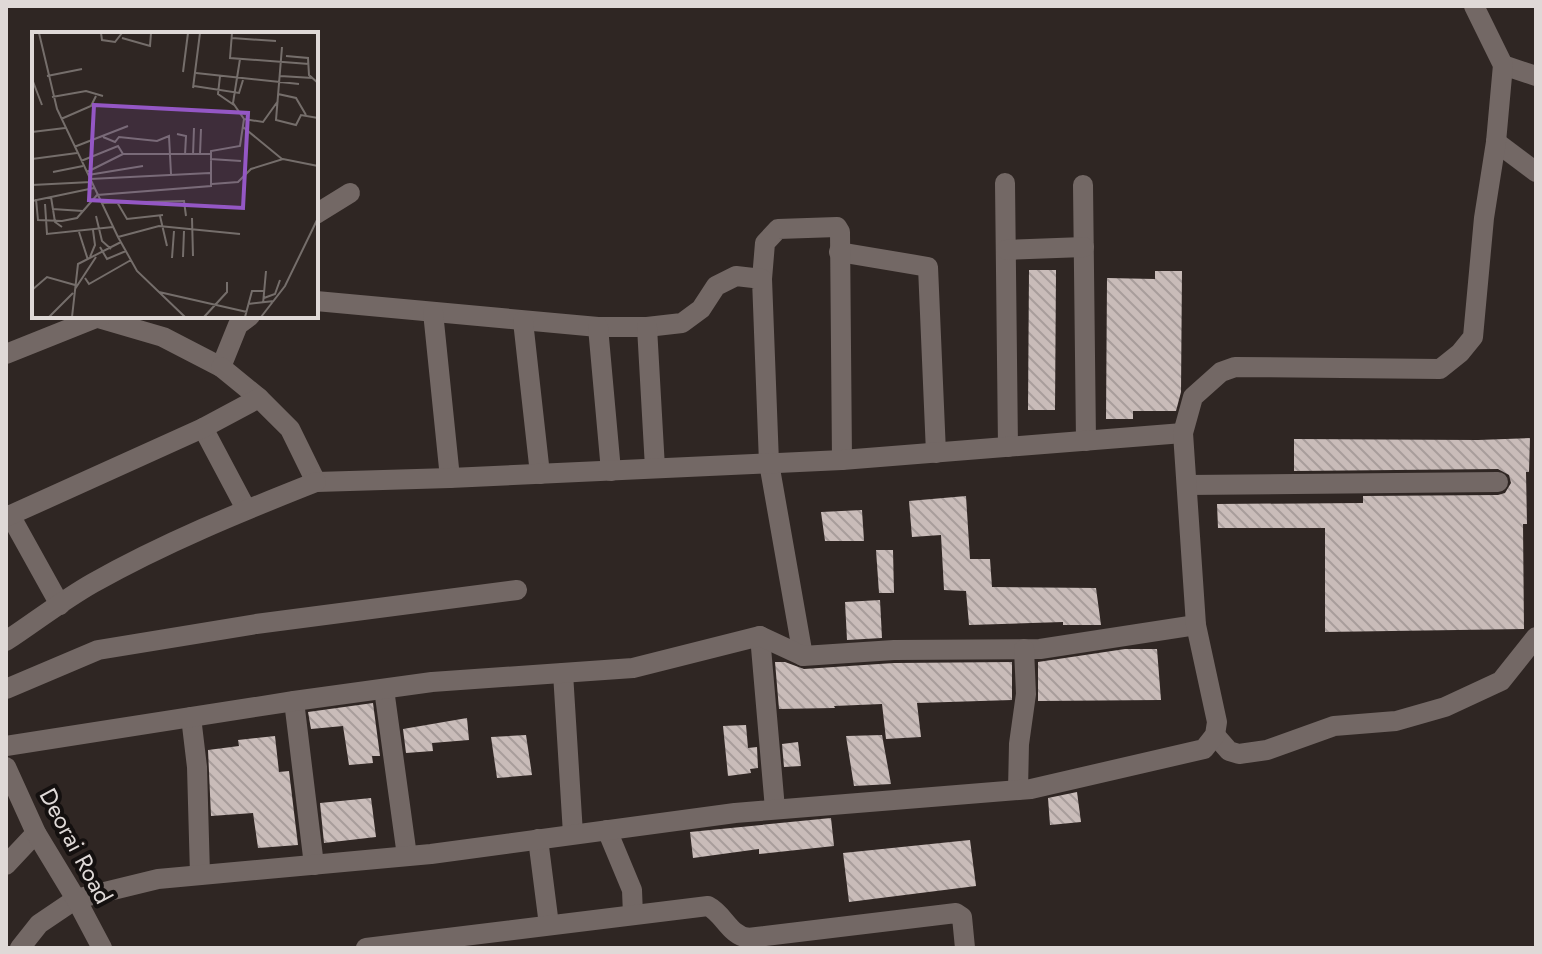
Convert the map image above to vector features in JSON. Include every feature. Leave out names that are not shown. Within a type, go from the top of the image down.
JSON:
[{"type":"street","points":[[20,948],[39,924],[76,899],[158,879],[407,856],[775,809],[1018,790],[1204,749],[1215,735],[1217,722],[1196,625],[1183,433],[1193,397],[1221,372],[1235,367],[1440,369],[1460,353],[1473,337],[1503,65],[1474,6]]},
{"type":"street","points":[[1503,65],[1536,76]]},
{"type":"street","points":[[1496,142],[1536,172]]},
{"type":"street","points":[[1005,183],[1008,447]]},
{"type":"street","points":[[1083,185],[1086,441]]},
{"type":"street","points":[[318,213],[350,193]]},
{"type":"street","points":[[803,656],[769,463],[762,279],[765,243],[778,229],[837,227],[842,460]]},
{"type":"street","points":[[1006,250],[1084,247]]},
{"type":"street","points":[[839,252],[928,267],[936,453]]},
{"type":"street","points":[[318,301],[598,327],[647,327],[682,323],[701,309],[716,286],[736,276],[762,279]]},
{"type":"street","points":[[433,312],[450,478]]},
{"type":"street","points":[[6,354],[97,318]]},
{"type":"street","points":[[103,318],[163,337],[221,367],[290,429],[316,482]]},
{"type":"street","points":[[221,367],[238,325],[247,318]]},
{"type":"street","points":[[523,321],[540,474]]},
{"type":"street","points":[[598,327],[611,471]]},
{"type":"street","points":[[647,327],[655,468]]},
{"type":"street","points":[[60,605],[8,516],[203,428],[259,398]]},
{"type":"street","points":[[203,428],[246,509]]},
{"type":"street","points":[[6,641],[116,571],[246,509],[316,482],[842,460],[1183,433]]},
{"type":"street","points":[[1187,485],[1498,482]]},
{"type":"street","points":[[6,689],[98,650],[256,624],[517,590]]},
{"type":"street","points":[[6,746],[432,682],[633,668],[760,636],[803,656],[894,650],[1040,649],[1196,625]]},
{"type":"street","points":[[760,636],[775,809]]},
{"type":"street","points":[[1215,735],[1229,751],[1239,754],[1267,750],[1334,726],[1396,721],[1445,707],[1501,681],[1536,637]]},
{"type":"street","points":[[1018,790],[1019,744],[1026,694],[1024,649]]},
{"type":"street","points":[[563,673],[573,834]]},
{"type":"street","points":[[384,689],[407,856]]},
{"type":"street","points":[[294,701],[314,865]]},
{"type":"street","points":[[191,717],[197,767],[200,875]]},
{"type":"street","name":"Deorai Road","points":[[7,772],[36,833],[102,948]]},
{"type":"street","points":[[607,830],[632,890],[633,915]]},
{"type":"street","points":[[6,865],[36,833]]},
{"type":"street","points":[[538,839],[549,925]]},
{"type":"street","points":[[366,948],[519,938],[549,925],[708,906],[735,934],[748,938],[950,912],[962,917],[965,948]]},
{"type":"building","points":[[1029,270],[1056,270],[1055,410],[1028,410]]},
{"type":"building","points":[[1155,271],[1182,271],[1181,392],[1176,411],[1133,411],[1133,419],[1106,419],[1107,278],[1155,279]]},
{"type":"building","points":[[1530,438],[1529,472],[1526,472],[1527,524],[1523,524],[1524,629],[1325,632],[1325,528],[1218,528],[1217,504],[1363,503],[1363,496],[1498,495],[1505,493],[1511,483],[1509,475],[1498,469],[1294,471],[1294,439]]},
{"type":"building","points":[[966,496],[970,559],[990,559],[992,587],[1096,588],[1101,625],[1063,625],[1063,622],[969,625],[966,591],[944,590],[941,535],[912,537],[909,501]]},
{"type":"building","points":[[862,510],[864,541],[825,541],[821,512]]},
{"type":"building","points":[[876,550],[893,550],[894,593],[879,593]]},
{"type":"building","points":[[880,600],[882,638],[847,640],[845,602]]},
{"type":"building","points":[[1125,649],[1157,649],[1161,700],[1038,701],[1038,662]]},
{"type":"building","points":[[775,662],[804,669],[894,663],[1012,662],[1012,700],[917,703],[921,737],[886,739],[882,704],[779,709]]},
{"type":"building","points":[[373,703],[380,756],[372,756],[373,763],[349,765],[343,726],[311,729],[308,712]]},
{"type":"building","points":[[467,718],[469,740],[432,743],[433,751],[406,753],[403,729]]},
{"type":"building","points":[[746,725],[748,748],[757,747],[758,768],[750,769],[751,773],[728,776],[723,726]]},
{"type":"building","points":[[526,735],[532,775],[497,778],[491,737]]},
{"type":"building","points":[[882,735],[891,784],[854,786],[846,736]]},
{"type":"building","points":[[275,736],[279,772],[289,771],[298,845],[258,848],[253,813],[211,816],[208,750],[239,746],[238,740]]},
{"type":"building","points":[[798,742],[801,766],[784,767],[782,744]]},
{"type":"building","points":[[1077,792],[1081,822],[1050,825],[1048,798]]},
{"type":"building","points":[[371,798],[376,837],[324,843],[320,803]]},
{"type":"building","points":[[831,818],[834,846],[759,854],[759,849],[693,858],[690,832]]},
{"type":"building","points":[[970,840],[976,886],[849,902],[843,853]]}]
